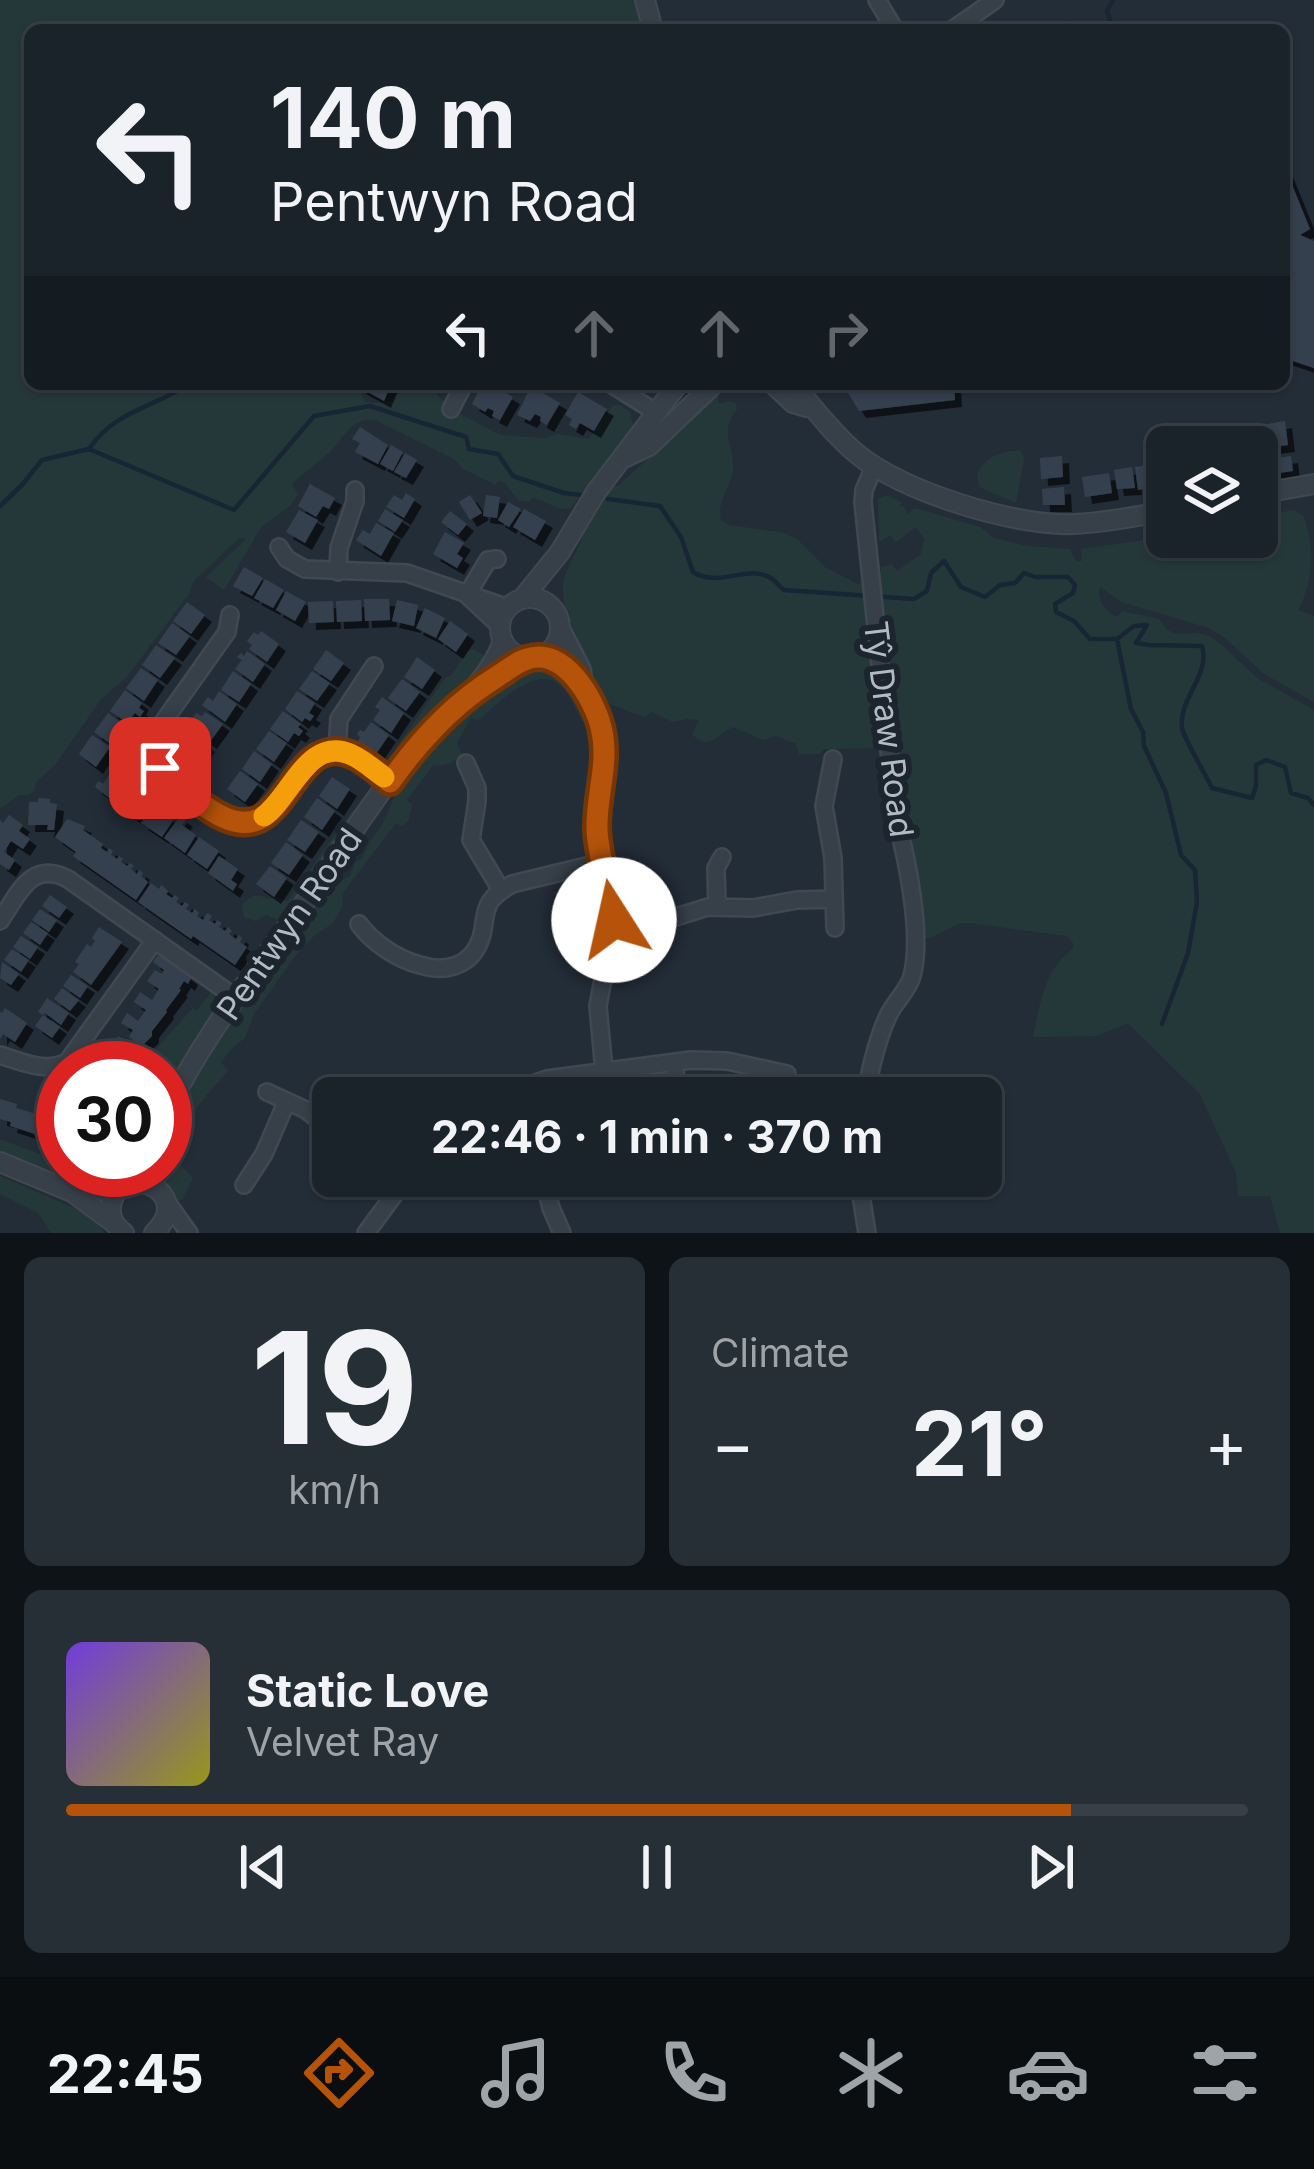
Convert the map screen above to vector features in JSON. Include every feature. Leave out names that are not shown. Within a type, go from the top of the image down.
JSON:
[{"type":"street","points":[[961,24],[995,0]]},
{"type":"street","points":[[451,409],[461,390]]},
{"type":"street","points":[[621,390],[657,413]]},
{"type":"street","name":"Pentwyn Road","points":[[192,1064],[390,782],[429,732],[476,689],[494,663],[508,619],[674,390]]},
{"type":"street","points":[[620,460],[649,446],[707,390]]},
{"type":"street","points":[[780,390],[794,403],[816,411]]},
{"type":"street","points":[[798,390],[838,436],[874,467],[936,496],[1039,523],[1075,524],[1146,514]]},
{"type":"street","name":"Tŷ Draw Road","points":[[869,1077],[889,1013],[911,981],[916,948],[896,818],[863,502],[874,467]]},
{"type":"street","points":[[1278,490],[1314,484]]},
{"type":"street","points":[[338,572],[342,532],[355,490]]},
{"type":"street","points":[[279,547],[287,560],[304,569],[407,573],[467,595],[508,619],[517,656],[559,664],[585,687]]},
{"type":"street","name":"Pentwyn Road","points":[[557,618],[553,583],[560,552]]},
{"type":"street","points":[[467,595],[488,560],[496,559]]},
{"type":"street","points":[[508,619],[540,599],[557,618],[581,669],[605,744],[597,826],[614,920],[598,1006],[604,1071]]},
{"type":"street","points":[[230,615],[227,632],[160,724],[155,748],[164,775],[219,816],[249,822],[275,808],[308,763],[322,754],[353,755],[390,782]]},
{"type":"street","points":[[533,658],[555,646],[557,618]]},
{"type":"street","name":"Pentwyn Road","points":[[476,689],[533,658]]},
{"type":"street","points":[[338,751],[339,719],[374,666]]},
{"type":"street","points":[[833,759],[824,806],[835,928]]},
{"type":"street","points":[[466,763],[477,801],[471,840],[502,890]]},
{"type":"street","points":[[717,906],[716,868],[722,857]]},
{"type":"street","points":[[359,924],[410,962],[450,969],[477,947],[487,907],[502,890],[603,862]]},
{"type":"street","points":[[0,921],[28,881],[52,871],[236,998]]},
{"type":"street","points":[[614,920],[671,920],[701,908],[834,899]]},
{"type":"street","points":[[0,1055],[43,1067],[67,1062],[154,940]]},
{"type":"street","points":[[562,1077],[711,1060],[787,1074]]},
{"type":"street","points":[[674,1063],[676,1077]]},
{"type":"street","points":[[266,1092],[312,1115]]},
{"type":"street","points":[[244,1185],[255,1172],[286,1103]]},
{"type":"street","points":[[0,1162],[36,1177]]},
{"type":"street","points":[[79,1197],[117,1229]]},
{"type":"street","points":[[115,1197],[111,1206],[117,1229]]},
{"type":"street","points":[[154,1233],[166,1218],[163,1197]]},
{"type":"street","points":[[164,1197],[189,1233]]},
{"type":"street","points":[[366,1233],[389,1197]]},
{"type":"street","points":[[548,1197],[562,1233]]},
{"type":"street","points":[[861,1197],[867,1233]]},
{"type":"shaded area","points":[[0,0],[649,0],[655,24],[24,24],[24,390],[359,390],[365,402],[378,403],[401,390],[431,390],[456,412],[501,435],[589,439],[613,405],[630,412],[633,425],[571,508],[560,509],[533,497],[529,502],[518,500],[504,482],[496,485],[375,420],[354,425],[292,484],[298,494],[290,506],[262,526],[224,590],[206,577],[246,539],[239,538],[194,581],[126,678],[102,698],[54,766],[36,782],[35,790],[0,809]]},
{"type":"shaded area","points":[[718,395],[718,404],[730,401],[737,409],[728,427],[733,465],[721,520],[785,533],[826,568],[859,585],[861,579],[879,584],[881,567],[892,564],[897,571],[921,554],[924,539],[916,527],[896,542],[890,535],[879,542],[878,499],[886,495],[902,502],[900,507],[907,514],[915,508],[980,527],[994,538],[1070,549],[1076,561],[1082,561],[1081,549],[1146,540],[1146,558],[1278,558],[1278,513],[1294,510],[1304,517],[1311,564],[1298,610],[1314,616],[1314,702],[1264,674],[1209,628],[1121,602],[1100,587],[1099,596],[1117,617],[1122,611],[1159,619],[1176,634],[1209,636],[1257,678],[1314,710],[1314,1233],[1280,1233],[1270,1196],[1238,1196],[1236,1173],[1200,1094],[1128,1023],[1096,1036],[1033,1037],[1049,977],[1073,949],[1067,936],[968,923],[926,937],[917,946],[884,748],[799,754],[796,744],[776,736],[763,740],[733,727],[703,741],[692,734],[699,720],[673,722],[652,712],[645,717],[608,704],[594,689],[564,603],[564,581],[583,536],[584,519],[605,486],[618,486]]},
{"type":"shaded area","points":[[1021,450],[1024,458],[1016,503],[979,487],[977,474],[985,463],[1001,453]]},
{"type":"shaded area","points":[[473,649],[489,662],[399,755],[396,748],[446,677]]},
{"type":"shaded area","points":[[550,666],[574,683],[594,714],[591,719],[582,721],[562,687],[541,679],[518,688],[479,720],[471,718],[457,743],[462,754],[448,764],[433,765],[407,800],[412,805],[408,822],[396,823],[348,886],[333,923],[295,956],[254,1014],[245,1038],[221,1062],[228,1071],[192,1116],[192,1085],[208,1052],[325,890],[350,876],[398,789],[490,685],[500,677],[525,673],[528,667]]},
{"type":"shaded area","points":[[352,811],[357,811],[285,919],[244,917],[242,905],[254,896],[288,901]]},
{"type":"shaded area","points":[[212,991],[218,1010],[192,1053],[192,1041],[163,1041],[193,1008],[197,1010]]},
{"type":"shaded area","points":[[0,1139],[36,1153],[36,1167],[0,1153]]},
{"type":"shaded area","points":[[0,1176],[36,1192],[36,1197],[49,1197],[88,1214],[104,1233],[51,1233],[38,1213],[0,1194]]},
{"type":"building","points":[[1290,180],[1310,229],[1300,235],[1314,241],[1314,368],[1290,360]]},
{"type":"building","points":[[364,390],[389,390],[384,401]]},
{"type":"building","points":[[479,390],[501,390],[513,397],[500,420],[492,416],[494,411],[488,408],[485,412],[472,404]]},
{"type":"building","points":[[529,390],[560,403],[547,425],[535,414],[530,421],[517,415]]},
{"type":"building","points":[[847,390],[954,390],[955,400],[859,411]]},
{"type":"building","points":[[578,392],[607,409],[594,431],[580,423],[576,429],[569,425],[572,419],[565,415]]},
{"type":"building","points":[[1285,421],[1288,445],[1278,446],[1278,426],[1262,425]]},
{"type":"building","points":[[360,427],[388,445],[378,464],[355,452],[360,443],[352,439]]},
{"type":"building","points":[[391,445],[403,452],[393,471],[380,464]]},
{"type":"building","points":[[405,453],[417,460],[406,478],[394,472]]},
{"type":"building","points":[[1062,456],[1063,477],[1041,479],[1040,458]]},
{"type":"building","points":[[1291,456],[1293,471],[1278,473],[1278,458]]},
{"type":"building","points":[[1146,466],[1146,488],[1138,490],[1135,467]]},
{"type":"building","points":[[1132,467],[1135,488],[1117,489],[1114,470]]},
{"type":"building","points":[[1109,473],[1112,493],[1085,497],[1082,477]]},
{"type":"building","points":[[310,484],[335,498],[316,517],[298,506]]},
{"type":"building","points":[[1064,487],[1065,505],[1043,505],[1042,489]]},
{"type":"building","points":[[406,493],[415,499],[404,518],[386,507],[394,495],[402,500]]},
{"type":"building","points":[[470,495],[482,513],[470,520],[459,502]]},
{"type":"building","points":[[486,495],[500,497],[497,518],[483,516]]},
{"type":"building","points":[[508,502],[521,509],[509,527],[498,520]]},
{"type":"building","points":[[385,509],[403,520],[395,532],[378,521]]},
{"type":"building","points":[[524,509],[546,521],[535,540],[513,527]]},
{"type":"building","points":[[299,510],[318,520],[305,543],[286,532]]},
{"type":"building","points":[[450,511],[467,524],[458,535],[441,522]]},
{"type":"building","points":[[376,523],[394,533],[381,556],[356,540],[363,530],[370,534]]},
{"type":"building","points":[[445,532],[464,543],[457,554],[463,558],[457,568],[433,554]]},
{"type":"building","points":[[244,567],[263,578],[252,596],[233,586]]},
{"type":"building","points":[[265,579],[284,590],[273,608],[254,598]]},
{"type":"building","points":[[286,591],[306,602],[295,621],[276,610]]},
{"type":"building","points":[[364,599],[389,599],[390,620],[365,621]]},
{"type":"building","points":[[361,600],[362,621],[337,622],[336,601]]},
{"type":"building","points":[[397,600],[418,605],[414,626],[392,621]]},
{"type":"building","points":[[333,601],[334,622],[309,623],[308,602]]},
{"type":"building","points":[[187,602],[205,615],[191,634],[173,621]]},
{"type":"building","points":[[425,608],[445,618],[436,638],[416,628]]},
{"type":"building","points":[[450,621],[468,634],[456,652],[438,639]]},
{"type":"building","points":[[172,623],[190,636],[176,655],[158,643]]},
{"type":"building","points":[[261,631],[279,644],[267,662],[249,649],[252,645],[247,641]]},
{"type":"building","points":[[156,645],[175,658],[160,678],[142,665]]},
{"type":"building","points":[[326,650],[344,663],[331,681],[313,669]]},
{"type":"building","points":[[247,651],[265,664],[253,682],[235,669],[242,660],[237,657]]},
{"type":"building","points":[[417,657],[435,670],[422,689],[404,677]]},
{"type":"building","points":[[141,668],[158,680],[144,701],[126,688]]},
{"type":"building","points":[[233,671],[251,684],[239,702],[221,690]]},
{"type":"building","points":[[312,671],[330,683],[317,701],[299,689]]},
{"type":"building","points":[[402,679],[420,692],[406,711],[388,698]]},
{"type":"building","points":[[125,690],[142,703],[139,708],[144,711],[127,723],[110,711]]},
{"type":"building","points":[[219,691],[237,704],[225,722],[202,705],[208,697],[213,701]]},
{"type":"building","points":[[297,691],[315,703],[310,721],[302,722],[285,709]]},
{"type":"building","points":[[382,697],[404,713],[391,733],[373,720]]},
{"type":"building","points":[[283,711],[303,731],[299,736],[294,733],[288,742],[270,729]]},
{"type":"building","points":[[205,712],[223,724],[210,742],[192,730],[195,725],[190,721],[196,713],[202,716]]},
{"type":"building","points":[[108,713],[126,726],[112,745],[94,732]]},
{"type":"building","points":[[371,722],[389,735],[376,754],[358,741],[357,734]]},
{"type":"building","points":[[269,731],[287,743],[274,762],[256,749]]},
{"type":"building","points":[[190,732],[208,745],[196,762],[178,750]]},
{"type":"building","points":[[92,735],[110,747],[96,767],[79,754]]},
{"type":"building","points":[[254,751],[272,764],[260,782],[242,769]]},
{"type":"building","points":[[240,771],[258,784],[245,802],[227,789]]},
{"type":"building","points":[[109,775],[128,789],[117,804],[95,787]]},
{"type":"building","points":[[332,777],[350,789],[337,809],[319,796]]},
{"type":"building","points":[[131,791],[150,804],[139,820],[120,807]]},
{"type":"building","points":[[38,798],[57,804],[54,830],[47,830],[48,825],[28,825],[29,802],[38,802]]},
{"type":"building","points":[[317,798],[335,811],[322,830],[304,817]]},
{"type":"building","points":[[157,800],[174,819],[162,837],[141,823]]},
{"type":"building","points":[[9,815],[23,825],[19,831],[30,839],[23,849],[11,841],[4,852],[15,860],[9,870],[0,864],[0,820],[3,823]]},
{"type":"building","points":[[180,816],[186,820],[182,825],[196,835],[185,853],[164,838]]},
{"type":"building","points":[[67,819],[85,826],[83,830],[103,844],[101,848],[107,852],[109,848],[111,855],[119,856],[127,866],[130,863],[137,874],[139,870],[143,873],[148,882],[136,900],[73,856],[76,852],[55,837]]},
{"type":"building","points":[[301,820],[319,832],[305,852],[287,840]]},
{"type":"building","points":[[199,837],[219,851],[207,869],[187,855]]},
{"type":"building","points":[[286,842],[303,855],[289,875],[271,863]]},
{"type":"building","points":[[219,856],[238,869],[231,880],[237,884],[233,891],[208,873]]},
{"type":"building","points":[[270,866],[287,878],[274,897],[256,884]]},
{"type":"building","points":[[151,883],[159,889],[161,885],[172,898],[175,895],[182,906],[185,902],[192,913],[195,909],[203,920],[207,913],[212,916],[209,920],[222,923],[219,927],[225,931],[228,927],[236,939],[239,935],[247,947],[235,965],[138,902]]},
{"type":"building","points":[[50,895],[67,907],[59,918],[42,906]]},
{"type":"building","points":[[40,909],[57,920],[49,932],[32,920]]},
{"type":"building","points":[[31,922],[48,933],[40,945],[23,933]]},
{"type":"building","points":[[99,927],[122,942],[91,985],[73,972]]},
{"type":"building","points":[[21,936],[38,947],[30,959],[13,947]]},
{"type":"building","points":[[12,949],[29,960],[21,972],[4,960]]},
{"type":"building","points":[[163,957],[191,978],[188,984],[184,981],[152,1036],[135,1041],[129,1037],[133,1030],[121,1023],[127,1013],[138,1021],[146,1010],[134,1002],[140,992],[152,1000],[159,989],[147,981],[155,970],[162,974],[164,970],[153,962]]},
{"type":"building","points":[[2,962],[19,974],[11,985],[0,978]]},
{"type":"building","points":[[71,975],[88,986],[80,998],[63,986]]},
{"type":"building","points":[[62,988],[79,1000],[70,1011],[54,999]]},
{"type":"building","points":[[47,998],[69,1013],[61,1025],[38,1012]]},
{"type":"building","points":[[5,1008],[27,1023],[15,1042],[3,1034],[0,1039],[0,1012]]},
{"type":"building","points":[[43,1015],[60,1027],[52,1038],[35,1026]]},
{"type":"building","points":[[0,1099],[17,1104],[16,1108],[36,1114],[35,1134],[10,1126],[11,1122],[0,1119]]},
{"type":"waterway","points":[[1111,24],[1107,11],[1113,0]]},
{"type":"waterway","points":[[1064,24],[1079,24]]},
{"type":"waterway","points":[[89,449],[110,426],[179,390]]},
{"type":"waterway","points":[[0,506],[42,460],[89,449],[234,510],[314,416],[370,406],[466,437],[469,449],[498,454],[513,476],[581,495]]},
{"type":"waterway","points":[[608,499],[660,506],[681,537],[693,572],[712,578],[751,573],[771,578],[784,590],[914,599],[927,591],[931,573],[944,561],[961,587],[985,597],[1000,585],[1015,583],[1024,573],[1068,577],[1075,585],[1073,593],[1055,604],[1056,612],[1074,621],[1090,639],[1117,639],[1134,626],[1147,625],[1136,643],[1202,646],[1202,667],[1185,707],[1182,728],[1212,788],[1252,798],[1256,765],[1266,760],[1285,767],[1291,793],[1314,805]]},
{"type":"waterway","points":[[1117,639],[1131,709],[1166,793],[1181,855],[1195,870],[1197,902],[1188,953],[1162,1024]]},
{"type":"slow traffic","points":[[264,816],[308,763],[322,754],[346,752],[384,777]]},
{"type":"route","points":[[160,768],[169,781],[219,816],[249,822],[275,808],[308,763],[322,754],[346,752],[390,782],[429,732],[476,689],[527,658],[548,659],[585,687],[599,718],[605,770],[598,837],[614,920]]}]
